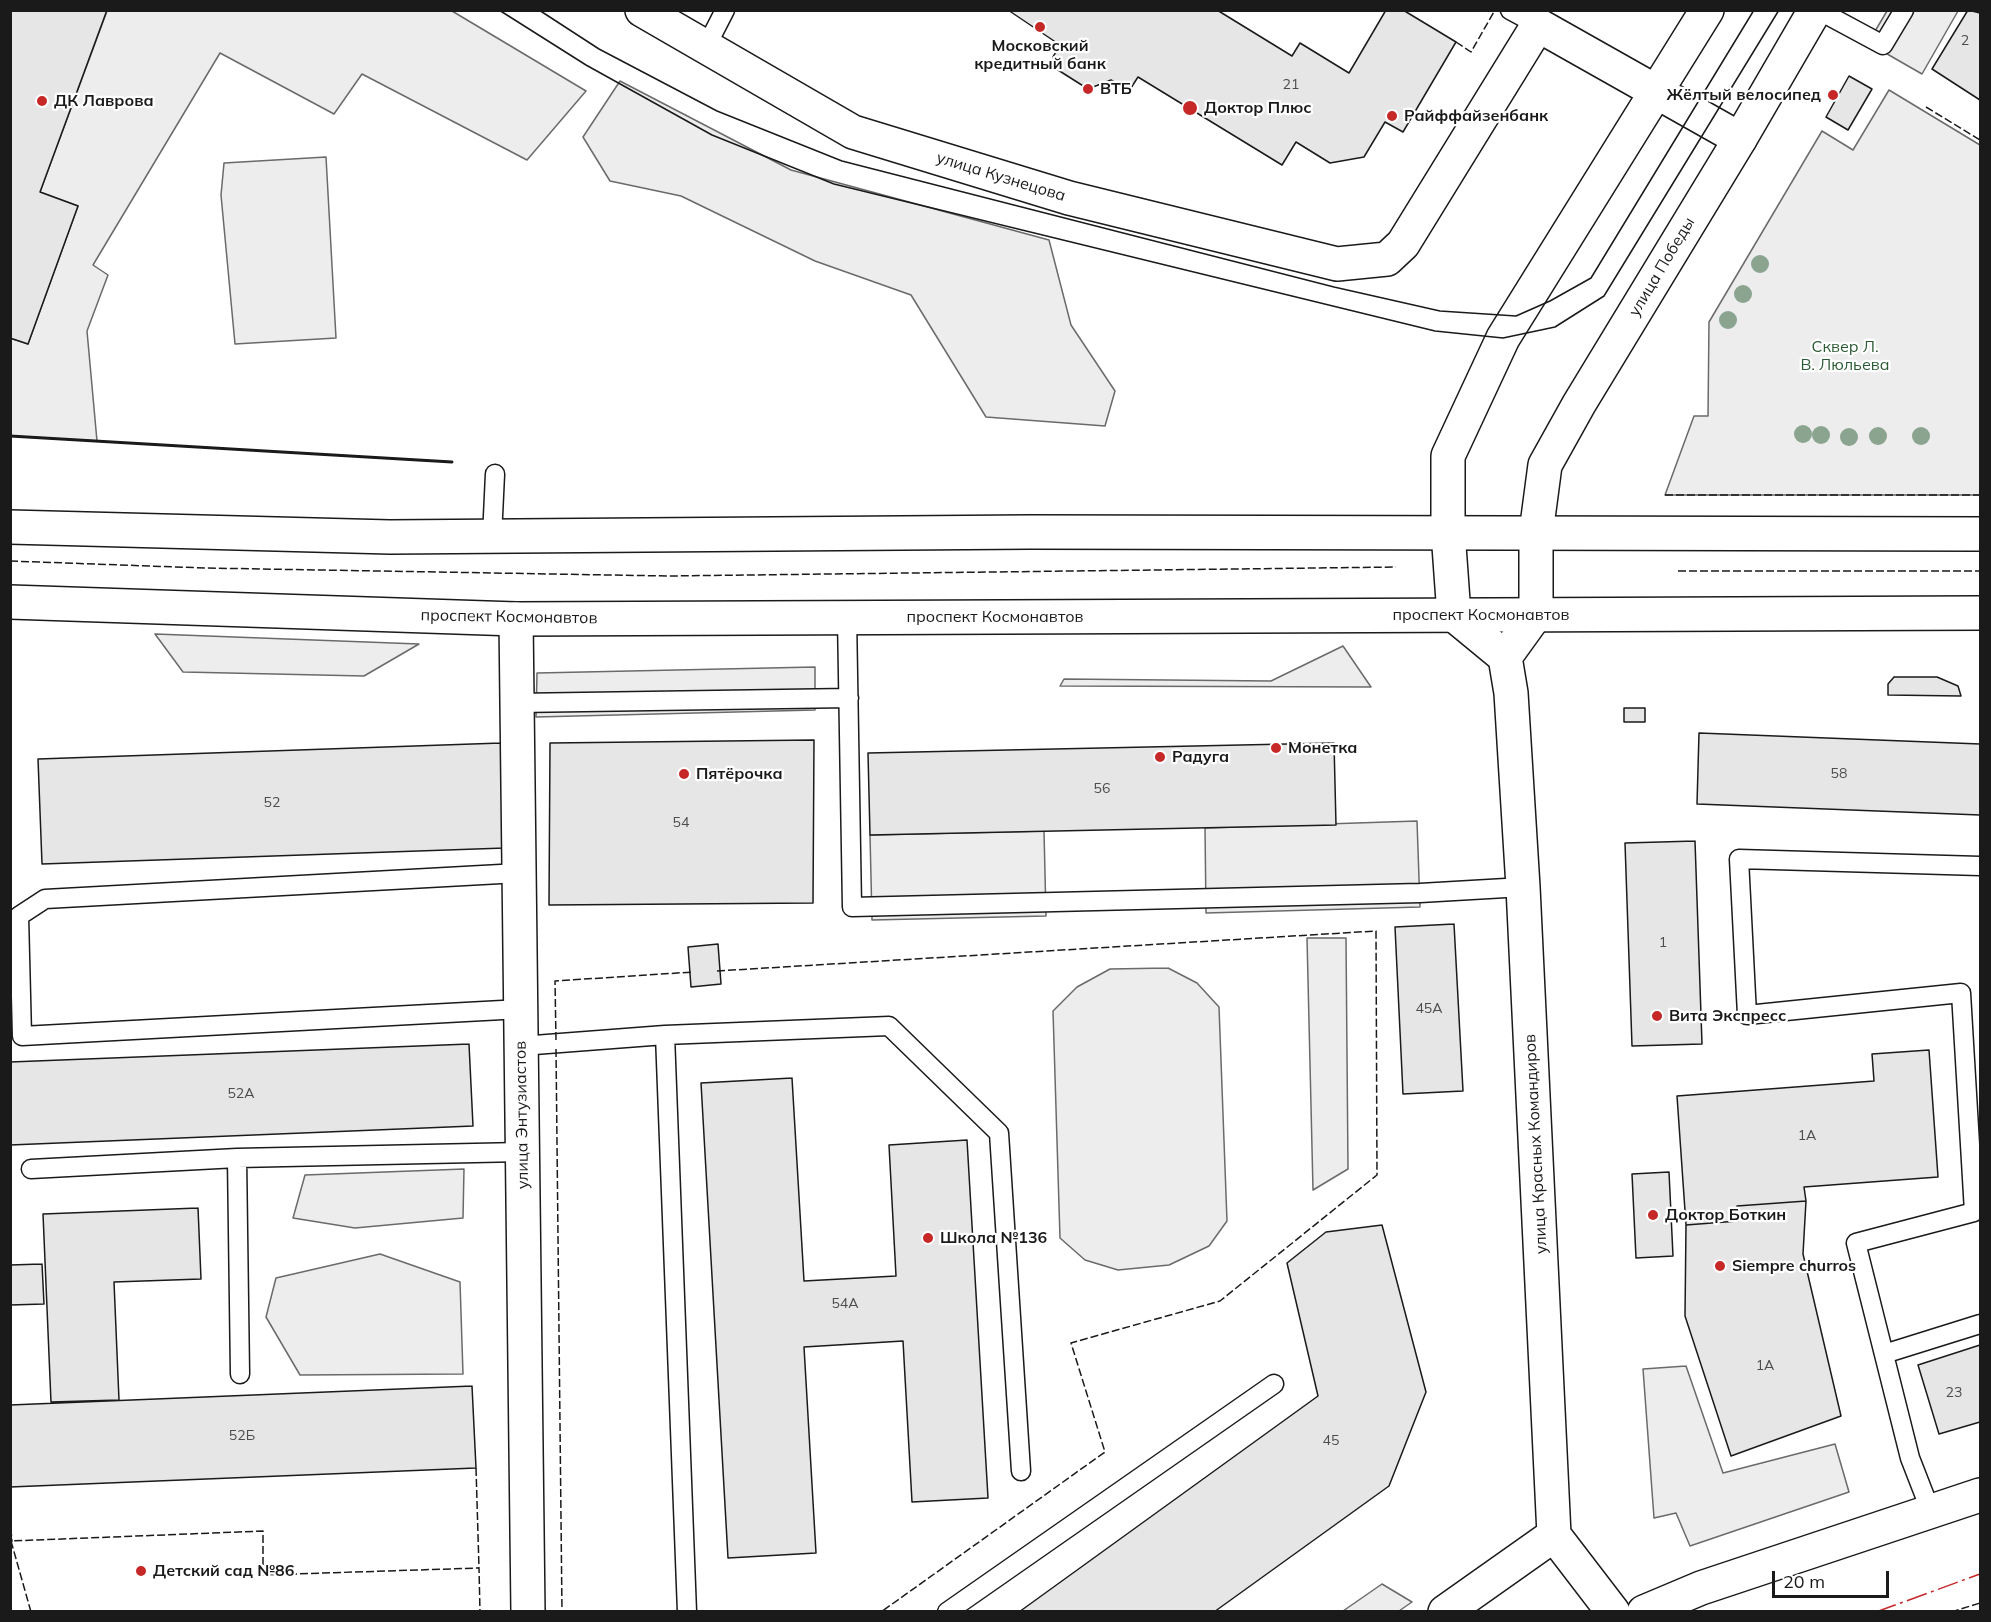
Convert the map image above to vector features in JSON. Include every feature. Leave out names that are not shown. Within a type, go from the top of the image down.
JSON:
[{"type":"main road","name":"улица Кузнецова","points":[[642,10],[854,132],[1069,198],[1337,264],[1387,259],[1403,244],[1524,18]]},
{"type":"main road","points":[[1536,614],[1505,657],[1454,615],[1448,532],[1448,456],[1480,383],[1516,316],[1707,10]]},
{"type":"main road","name":"улица Победы","points":[[1536,614],[1536,532],[1545,465],[1578,404],[1816,10]]},
{"type":"main road","points":[[1524,18],[1740,139]]},
{"type":"main road","points":[[10,527],[390,537],[1448,532],[1620,535],[1980,534]]},
{"type":"main road","name":"проспект Космонавтов","points":[[10,602],[516,619],[1980,614]]},
{"type":"main road","name":"улица Энтузиастов","points":[[516,619],[528,1611]]},
{"type":"main road","name":"улица Красных Командиров","points":[[1505,657],[1511,693],[1523,887],[1554,1534]]},
{"type":"main road","points":[[1644,1611],[1701,1588],[1980,1495]]},
{"type":"main road","points":[[1445,1611],[1554,1534],[1613,1611]]},
{"type":"lane","points":[[706,47],[725,10]]},
{"type":"lane","points":[[1816,10],[1883,45],[1904,10]]},
{"type":"lane","points":[[492,537],[495,474]]},
{"type":"lane","points":[[847,617],[852,907],[1420,893],[1523,887]]},
{"type":"lane","points":[[517,703],[849,698]]},
{"type":"lane","points":[[1930,1512],[1910,1458],[1856,1243],[1974,1212],[1961,993],[1747,1015],[1739,859],[1980,866]]},
{"type":"lane","points":[[519,873],[45,899],[19,916],[22,1036],[521,1009]]},
{"type":"lane","points":[[521,1046],[665,1035],[889,1026],[999,1133],[1021,1471]]},
{"type":"lane","points":[[665,1035],[687,1611]]},
{"type":"lane","points":[[31,1169],[237,1158],[522,1152]]},
{"type":"lane","points":[[237,1158],[240,1374]]},
{"type":"lane","points":[[1884,1354],[1980,1324]]},
{"type":"lane","points":[[947,1611],[1274,1384]]},
{"type":"shaded area","points":[[107,11],[452,11],[586,91],[527,160],[362,74],[334,114],[220,53],[93,265],[108,275],[87,331],[97,441],[11,436],[10,338],[28,344],[78,206],[40,192]]},
{"type":"shaded area","points":[[1887,11],[1958,11],[1922,74],[1868,43]]},
{"type":"shaded area","points":[[620,81],[791,170],[1049,240],[1071,325],[1115,391],[1105,426],[986,417],[911,295],[815,261],[681,196],[610,181],[583,137]]},
{"type":"shaded area","name":"Сквер Л. В. Люльева","points":[[1889,90],[1980,145],[1980,495],[1665,495],[1694,416],[1708,416],[1709,322],[1822,131],[1853,150]]},
{"type":"shaded area","points":[[326,157],[336,338],[235,344],[221,195],[224,163]]},
{"type":"shaded area","points":[[155,634],[419,644],[364,676],[183,672]]},
{"type":"shaded area","points":[[1343,646],[1371,687],[1060,686],[1064,679],[1271,681]]},
{"type":"shaded area","points":[[815,667],[815,710],[536,717],[537,673]]},
{"type":"shaded area","points":[[1417,821],[1420,907],[1206,913],[1205,828]]},
{"type":"shaded area","points":[[1044,831],[1046,916],[872,920],[870,835]]},
{"type":"shaded area","points":[[1307,938],[1346,938],[1348,1169],[1313,1190]]},
{"type":"shaded area","points":[[1168,968],[1197,983],[1219,1007],[1227,1221],[1209,1246],[1169,1265],[1118,1270],[1085,1260],[1060,1238],[1053,1011],[1077,987],[1110,969]]},
{"type":"shaded area","points":[[464,1169],[463,1218],[355,1228],[293,1218],[305,1175]]},
{"type":"shaded area","points":[[380,1254],[460,1282],[463,1374],[300,1375],[266,1317],[276,1278]]},
{"type":"shaded area","points":[[1686,1366],[1723,1473],[1835,1444],[1849,1492],[1690,1546],[1676,1513],[1654,1518],[1643,1369]]},
{"type":"shaded area","points":[[1382,1584],[1412,1602],[1399,1611],[1343,1611]]},
{"type":"building","name":"ДК Лаврова","points":[[10,10],[107,10],[40,192],[78,206],[28,344],[10,338]]},
{"type":"building","points":[[1008,10],[1217,10],[1292,56],[1300,43],[1349,73],[1386,10],[1403,10],[1456,42],[1403,132],[1385,122],[1364,157],[1330,163],[1296,142],[1282,165],[1138,77],[1129,91],[1111,80],[1088,89],[1058,70],[1053,57],[1060,45]]},
{"type":"building","points":[[1968,10],[1980,13],[1980,100],[1932,69]]},
{"type":"building","points":[[1849,76],[1872,89],[1848,130],[1826,117]]},
{"type":"building","points":[[1894,677],[1937,677],[1958,686],[1961,696],[1888,695],[1888,684]]},
{"type":"building","points":[[1624,708],[1645,708],[1645,722],[1624,722]]},
{"type":"building","points":[[1699,733],[1980,744],[1980,815],[1697,804]]},
{"type":"building","points":[[814,740],[813,903],[549,905],[550,743]]},
{"type":"building","points":[[501,743],[505,848],[42,864],[38,759]]},
{"type":"building","points":[[1334,743],[1336,825],[870,835],[868,753]]},
{"type":"building","points":[[1695,841],[1702,1044],[1632,1046],[1625,843]]},
{"type":"building","points":[[1454,924],[1463,1091],[1403,1094],[1395,927]]},
{"type":"building","points":[[718,944],[721,984],[691,987],[688,947]]},
{"type":"building","points":[[469,1044],[473,1126],[10,1145],[10,1062]]},
{"type":"building","points":[[1929,1050],[1938,1177],[1804,1187],[1806,1201],[1737,1206],[1738,1221],[1686,1225],[1677,1096],[1874,1081],[1872,1054]]},
{"type":"building","points":[[792,1078],[804,1281],[896,1276],[889,1145],[967,1140],[988,1498],[912,1502],[903,1341],[804,1347],[816,1553],[728,1558],[701,1083]]},
{"type":"building","name":"Доктор Боткин","points":[[1669,1172],[1673,1256],[1636,1258],[1632,1174]]},
{"type":"building","points":[[1806,1201],[1803,1254],[1841,1416],[1731,1456],[1685,1316],[1686,1225],[1738,1221],[1737,1206]]},
{"type":"building","points":[[198,1208],[201,1279],[114,1282],[119,1400],[51,1402],[43,1214]]},
{"type":"building","points":[[1382,1225],[1426,1392],[1389,1486],[1214,1612],[1019,1612],[1318,1396],[1287,1263],[1326,1232]]},
{"type":"building","points":[[42,1264],[44,1304],[10,1305],[10,1265]]},
{"type":"building","points":[[1980,1345],[1980,1422],[1939,1434],[1918,1365]]},
{"type":"building","points":[[472,1386],[476,1468],[10,1487],[10,1405]]},
{"type":"tram line","points":[[499,10],[586,65],[712,135],[834,184],[1435,331],[1503,338],[1555,327],[1604,296],[1779,10]]},
{"type":"tram line","points":[[539,10],[599,49],[717,111],[842,161],[1334,287],[1440,311],[1516,316],[1550,301],[1591,278],[1754,10]]},
{"type":"fence","points":[[1456,42],[1471,52],[1495,10]]},
{"type":"fence","points":[[1926,107],[1980,140]]},
{"type":"fence","points":[[1665,495],[1980,495]]},
{"type":"fence","points":[[10,561],[205,568],[668,576],[1396,567]]},
{"type":"fence","points":[[1678,571],[1980,571]]},
{"type":"fence","points":[[717,971],[1376,931],[1377,1175],[1220,1301],[1071,1343],[1105,1452],[881,1612]]},
{"type":"fence","points":[[556,1040],[555,981],[693,972]]},
{"type":"fence","points":[[556,1049],[562,1612]]},
{"type":"fence","points":[[476,1468],[479,1568]]},
{"type":"fence","points":[[10,1517],[12,1542]]},
{"type":"fence","points":[[31,1612],[11,1541],[263,1531],[263,1575],[479,1568],[480,1612]]},
{"type":"fence","points":[[1951,1612],[1980,1603]]},
{"type":"wall","points":[[10,436],[452,462]]},
{"type":"power","points":[[1876,1612],[1980,1574]]},
{"type":"place","name":"Московский кредитный банк","points":[[1040,27]]},
{"type":"place","name":"ВТБ","points":[[1088,89]]},
{"type":"place","name":"Жёлтый велосипед","points":[[1833,95]]},
{"type":"place","name":"ДК Лаврова","points":[[42,101]]},
{"type":"place","name":"Доктор Плюс","points":[[1190,108]]},
{"type":"place","name":"Райффайзенбанк","points":[[1392,116]]},
{"type":"place","name":"Монетка","points":[[1276,748]]},
{"type":"place","name":"Радуга","points":[[1160,757]]},
{"type":"place","name":"Пятёрочка","points":[[684,774]]},
{"type":"place","name":"Вита Экспресс","points":[[1657,1016]]},
{"type":"place","name":"Доктор Боткин","points":[[1653,1215]]},
{"type":"place","name":"Школа №136","points":[[928,1238]]},
{"type":"place","name":"Siempre churros","points":[[1720,1266]]},
{"type":"place","name":"Детский сад №86","points":[[141,1571]]}]
